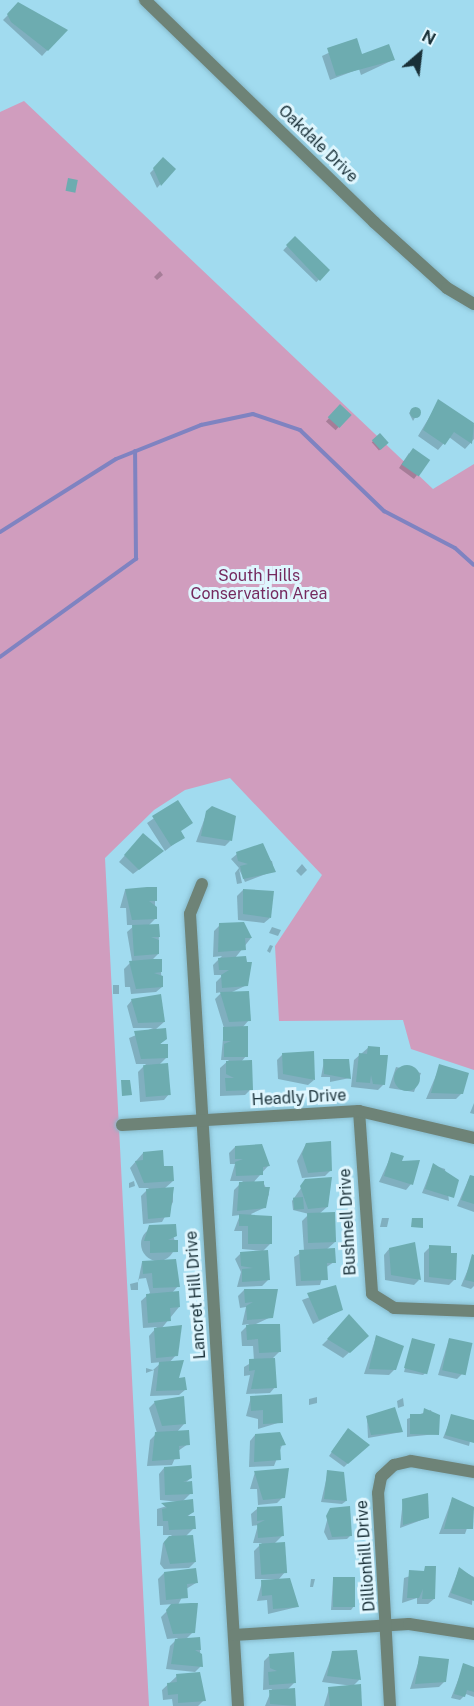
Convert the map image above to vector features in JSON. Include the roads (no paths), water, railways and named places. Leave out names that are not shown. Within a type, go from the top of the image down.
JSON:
[{"type":"street","name":"Oakdale Drive","points":[[145,0],[374,222],[447,288],[474,304]]},
{"type":"street","name":"Lancret Hill Drive","points":[[202,884],[190,914],[238,1706]]},
{"type":"street","name":"Headly Drive","points":[[122,1125],[359,1111],[405,1118],[474,1138]]},
{"type":"street","name":"Bushnell Drive","points":[[359,1111],[372,1294],[394,1308],[474,1311]]},
{"type":"street","name":"Dillionhill Drive","points":[[387,1625],[381,1477],[394,1465],[411,1461],[474,1472]]},
{"type":"street","points":[[234,1635],[426,1624],[474,1634]]},
{"type":"street","points":[[387,1625],[390,1706]]},
{"type":"waterway","points":[[0,532],[116,459],[201,425],[253,414],[300,430],[384,511],[455,548],[474,565]]},
{"type":"waterway","points":[[0,657],[136,559],[135,451]]},
{"type":"park label","name":"South Hills Conservation Area","points":[[259,585]]}]
